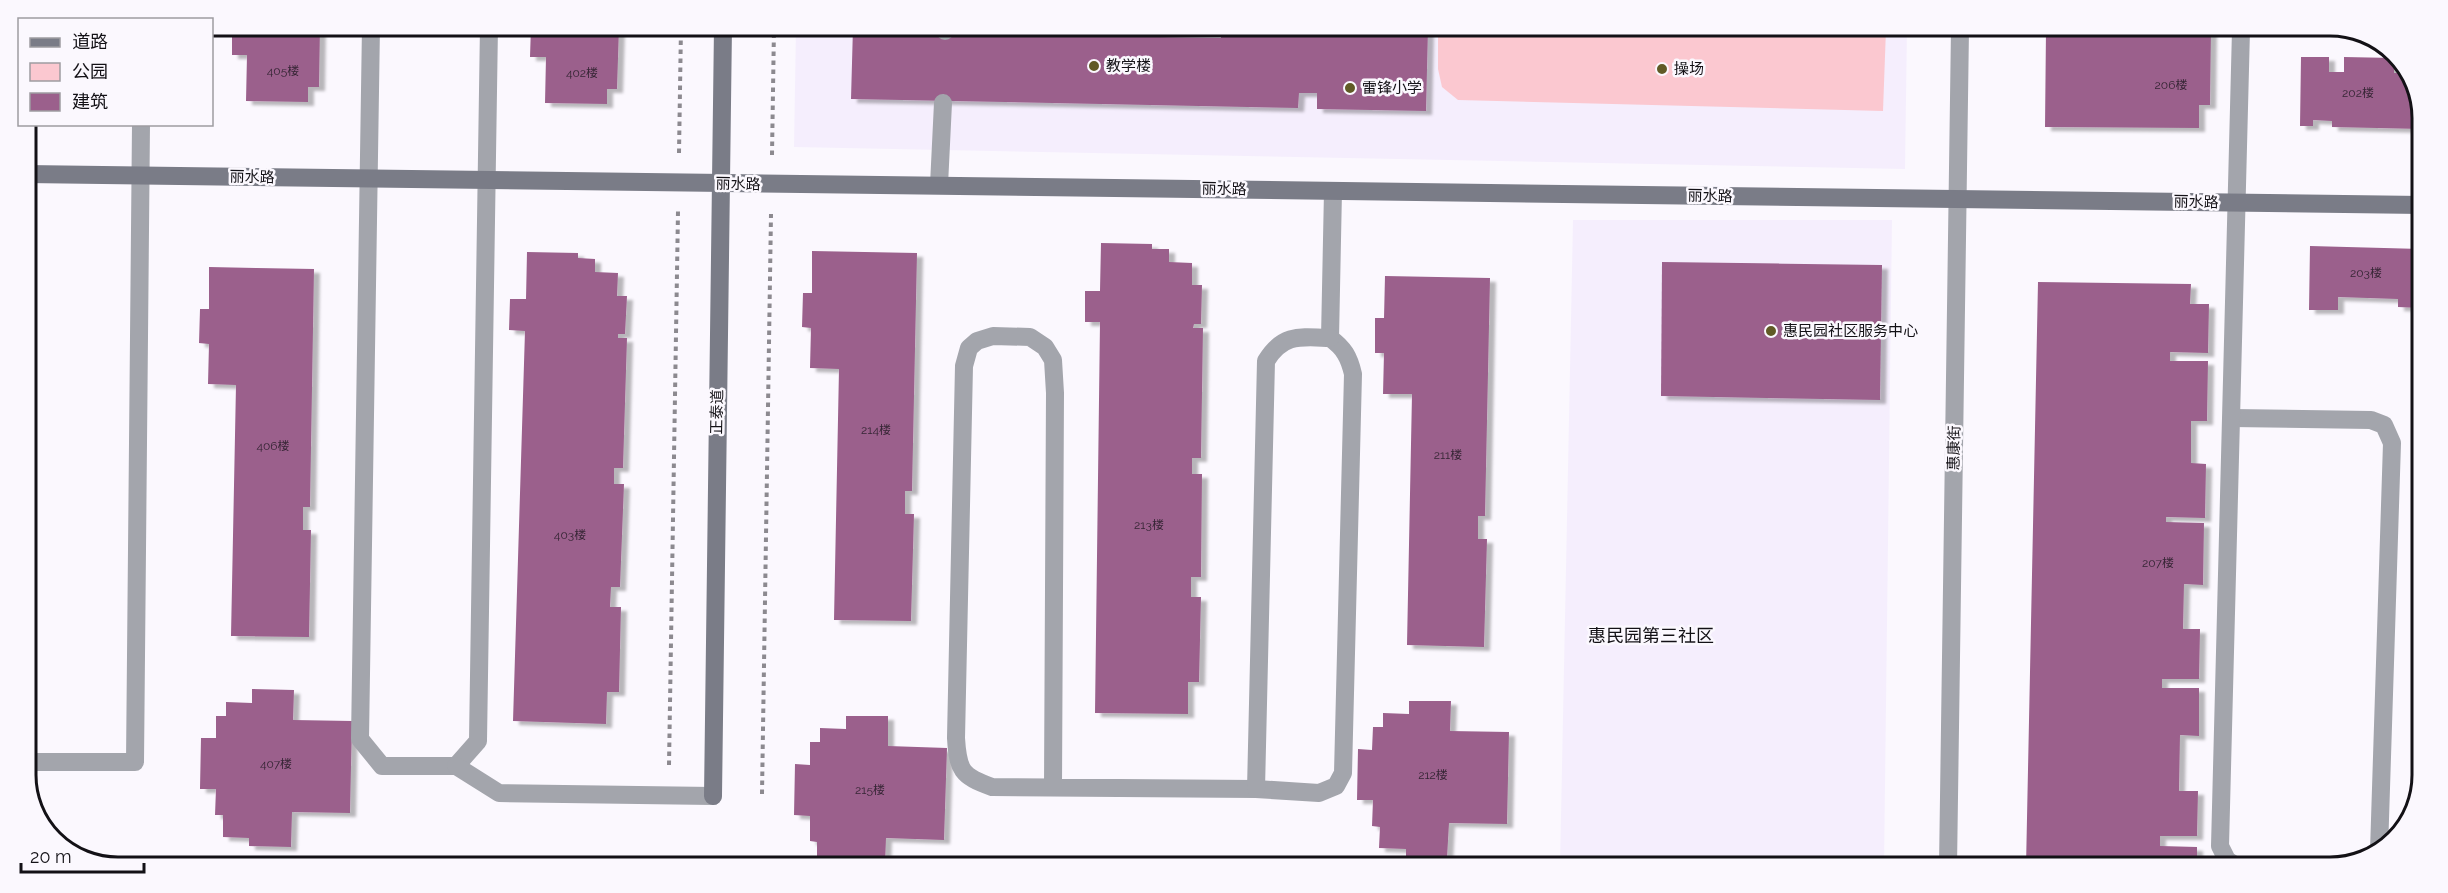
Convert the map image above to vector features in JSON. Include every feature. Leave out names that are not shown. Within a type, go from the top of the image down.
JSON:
[{"type":"street","points":[[371,36],[360,739],[382,766],[456,766],[499,793],[669,796]]},
{"type":"street","points":[[456,766],[478,741],[489,36]]},
{"type":"street","name":"正泰道","points":[[669,796],[713,796],[723,36]]},
{"type":"street","name":"惠康街","points":[[1948,857],[1960,36]]},
{"type":"street","points":[[2226,857],[2220,846],[2241,36]]},
{"type":"street","points":[[939,185],[943,103]]},
{"type":"street","points":[[36,762],[135,762],[141,126]]},
{"type":"street","name":"丽水路","points":[[36,174],[2412,206]]},
{"type":"street","points":[[1330,338],[1333,191]]},
{"type":"street","points":[[1053,788],[1055,405],[1053,360],[1045,346],[1030,337],[993,336],[977,341],[969,348],[964,366],[958,764],[973,780],[992,787],[1053,788],[1256,789],[1319,793],[1336,786],[1343,774],[1353,374],[1349,357],[1341,346],[1330,338],[1294,337],[1274,347],[1266,361],[1256,789]]},
{"type":"street","points":[[2232,418],[2371,420],[2384,426],[2392,443],[2379,840]]},
{"type":"path","points":[[669,796],[681,36]]},
{"type":"path","points":[[762,794],[774,36]]},
{"type":"shaded area","name":"雷锋小学","points":[[796,36],[1907,36],[1905,169],[794,147]]},
{"type":"shaded area","points":[[1573,220],[1892,220],[1884,857],[1560,857]]},
{"type":"green space","name":"操场","points":[[1438,36],[1886,36],[1883,111],[1458,100],[1442,87],[1438,69]]},
{"type":"building","points":[[232,36],[320,36],[319,87],[308,87],[308,102],[246,101],[247,55],[232,55]]},
{"type":"building","points":[[531,36],[619,36],[617,89],[607,89],[607,104],[545,103],[546,57],[530,57]]},
{"type":"building","name":"教学楼","points":[[853,36],[1221,38],[1221,36],[1428,36],[1426,111],[1317,109],[1317,93],[1299,93],[1298,108],[851,99]]},
{"type":"building","points":[[2046,36],[2211,36],[2210,105],[2199,105],[2199,128],[2045,127]]},
{"type":"building","points":[[2301,57],[2329,57],[2329,72],[2344,72],[2344,57],[2386,58],[2394,67],[2394,73],[2398,73],[2401,77],[2408,92],[2412,129],[2332,127],[2332,121],[2313,120],[2313,126],[2300,126]]},
{"type":"building","points":[[1101,243],[1152,244],[1152,249],[1169,249],[1169,262],[1192,263],[1192,285],[1202,285],[1201,324],[1194,324],[1193,328],[1203,328],[1201,458],[1192,458],[1192,474],[1202,474],[1201,577],[1191,577],[1191,597],[1201,597],[1199,682],[1188,682],[1188,714],[1095,713],[1100,322],[1085,322],[1085,291],[1100,291]]},
{"type":"building","points":[[2310,246],[2412,249],[2412,308],[2398,307],[2398,299],[2338,297],[2338,310],[2309,310]]},
{"type":"building","points":[[812,251],[917,253],[912,491],[905,491],[905,514],[914,514],[911,621],[834,620],[839,369],[810,368],[811,328],[802,327],[803,293],[812,293]]},
{"type":"building","points":[[527,252],[578,253],[578,258],[595,259],[595,272],[618,273],[617,296],[627,296],[625,334],[618,334],[618,338],[627,338],[623,468],[614,468],[614,484],[624,484],[620,587],[611,587],[610,607],[621,607],[619,692],[607,692],[606,724],[513,721],[525,331],[509,330],[510,299],[526,299]]},
{"type":"building","name":"惠民园社区服务中心","points":[[1662,262],[1882,265],[1880,400],[1661,396]]},
{"type":"building","points":[[209,267],[314,269],[310,507],[303,507],[303,530],[311,530],[309,637],[231,636],[236,385],[208,384],[209,344],[199,343],[200,309],[209,309]]},
{"type":"building","points":[[1385,276],[1490,278],[1485,516],[1478,516],[1478,539],[1487,539],[1484,647],[1407,645],[1412,394],[1383,394],[1384,353],[1375,353],[1375,318],[1384,318]]},
{"type":"building","points":[[2038,282],[2191,284],[2190,304],[2209,304],[2208,353],[2170,352],[2170,361],[2208,361],[2207,421],[2191,421],[2191,463],[2206,464],[2205,518],[2166,517],[2166,522],[2204,523],[2203,585],[2184,584],[2183,629],[2200,629],[2199,679],[2162,679],[2162,688],[2199,688],[2199,736],[2180,735],[2179,791],[2198,791],[2197,836],[2160,836],[2160,846],[2197,847],[2197,857],[2026,857]]},
{"type":"building","points":[[252,689],[294,690],[293,720],[352,721],[350,813],[292,812],[291,847],[249,846],[249,838],[223,837],[223,815],[215,815],[216,789],[200,789],[201,738],[216,738],[216,716],[226,716],[226,702],[252,703]]},
{"type":"building","points":[[1409,701],[1451,701],[1450,731],[1509,732],[1507,824],[1449,823],[1447,857],[1406,857],[1406,849],[1379,848],[1380,827],[1372,826],[1373,800],[1357,800],[1358,749],[1372,750],[1373,727],[1383,727],[1383,713],[1409,714]]},
{"type":"building","points":[[846,716],[888,716],[888,746],[947,748],[944,840],[886,838],[885,857],[817,857],[817,842],[810,841],[810,816],[794,815],[795,764],[810,765],[810,742],[820,742],[820,728],[846,729]]},
{"type":"place","name":"教学楼","points":[[1094,66]]},
{"type":"place","name":"操场","points":[[1662,69]]},
{"type":"place","name":"雷锋小学","points":[[1350,88]]},
{"type":"place","name":"惠民园社区服务中心","points":[[1771,331]]},
{"type":"district","name":"惠民园第三社区","points":[[1651,635]]}]
